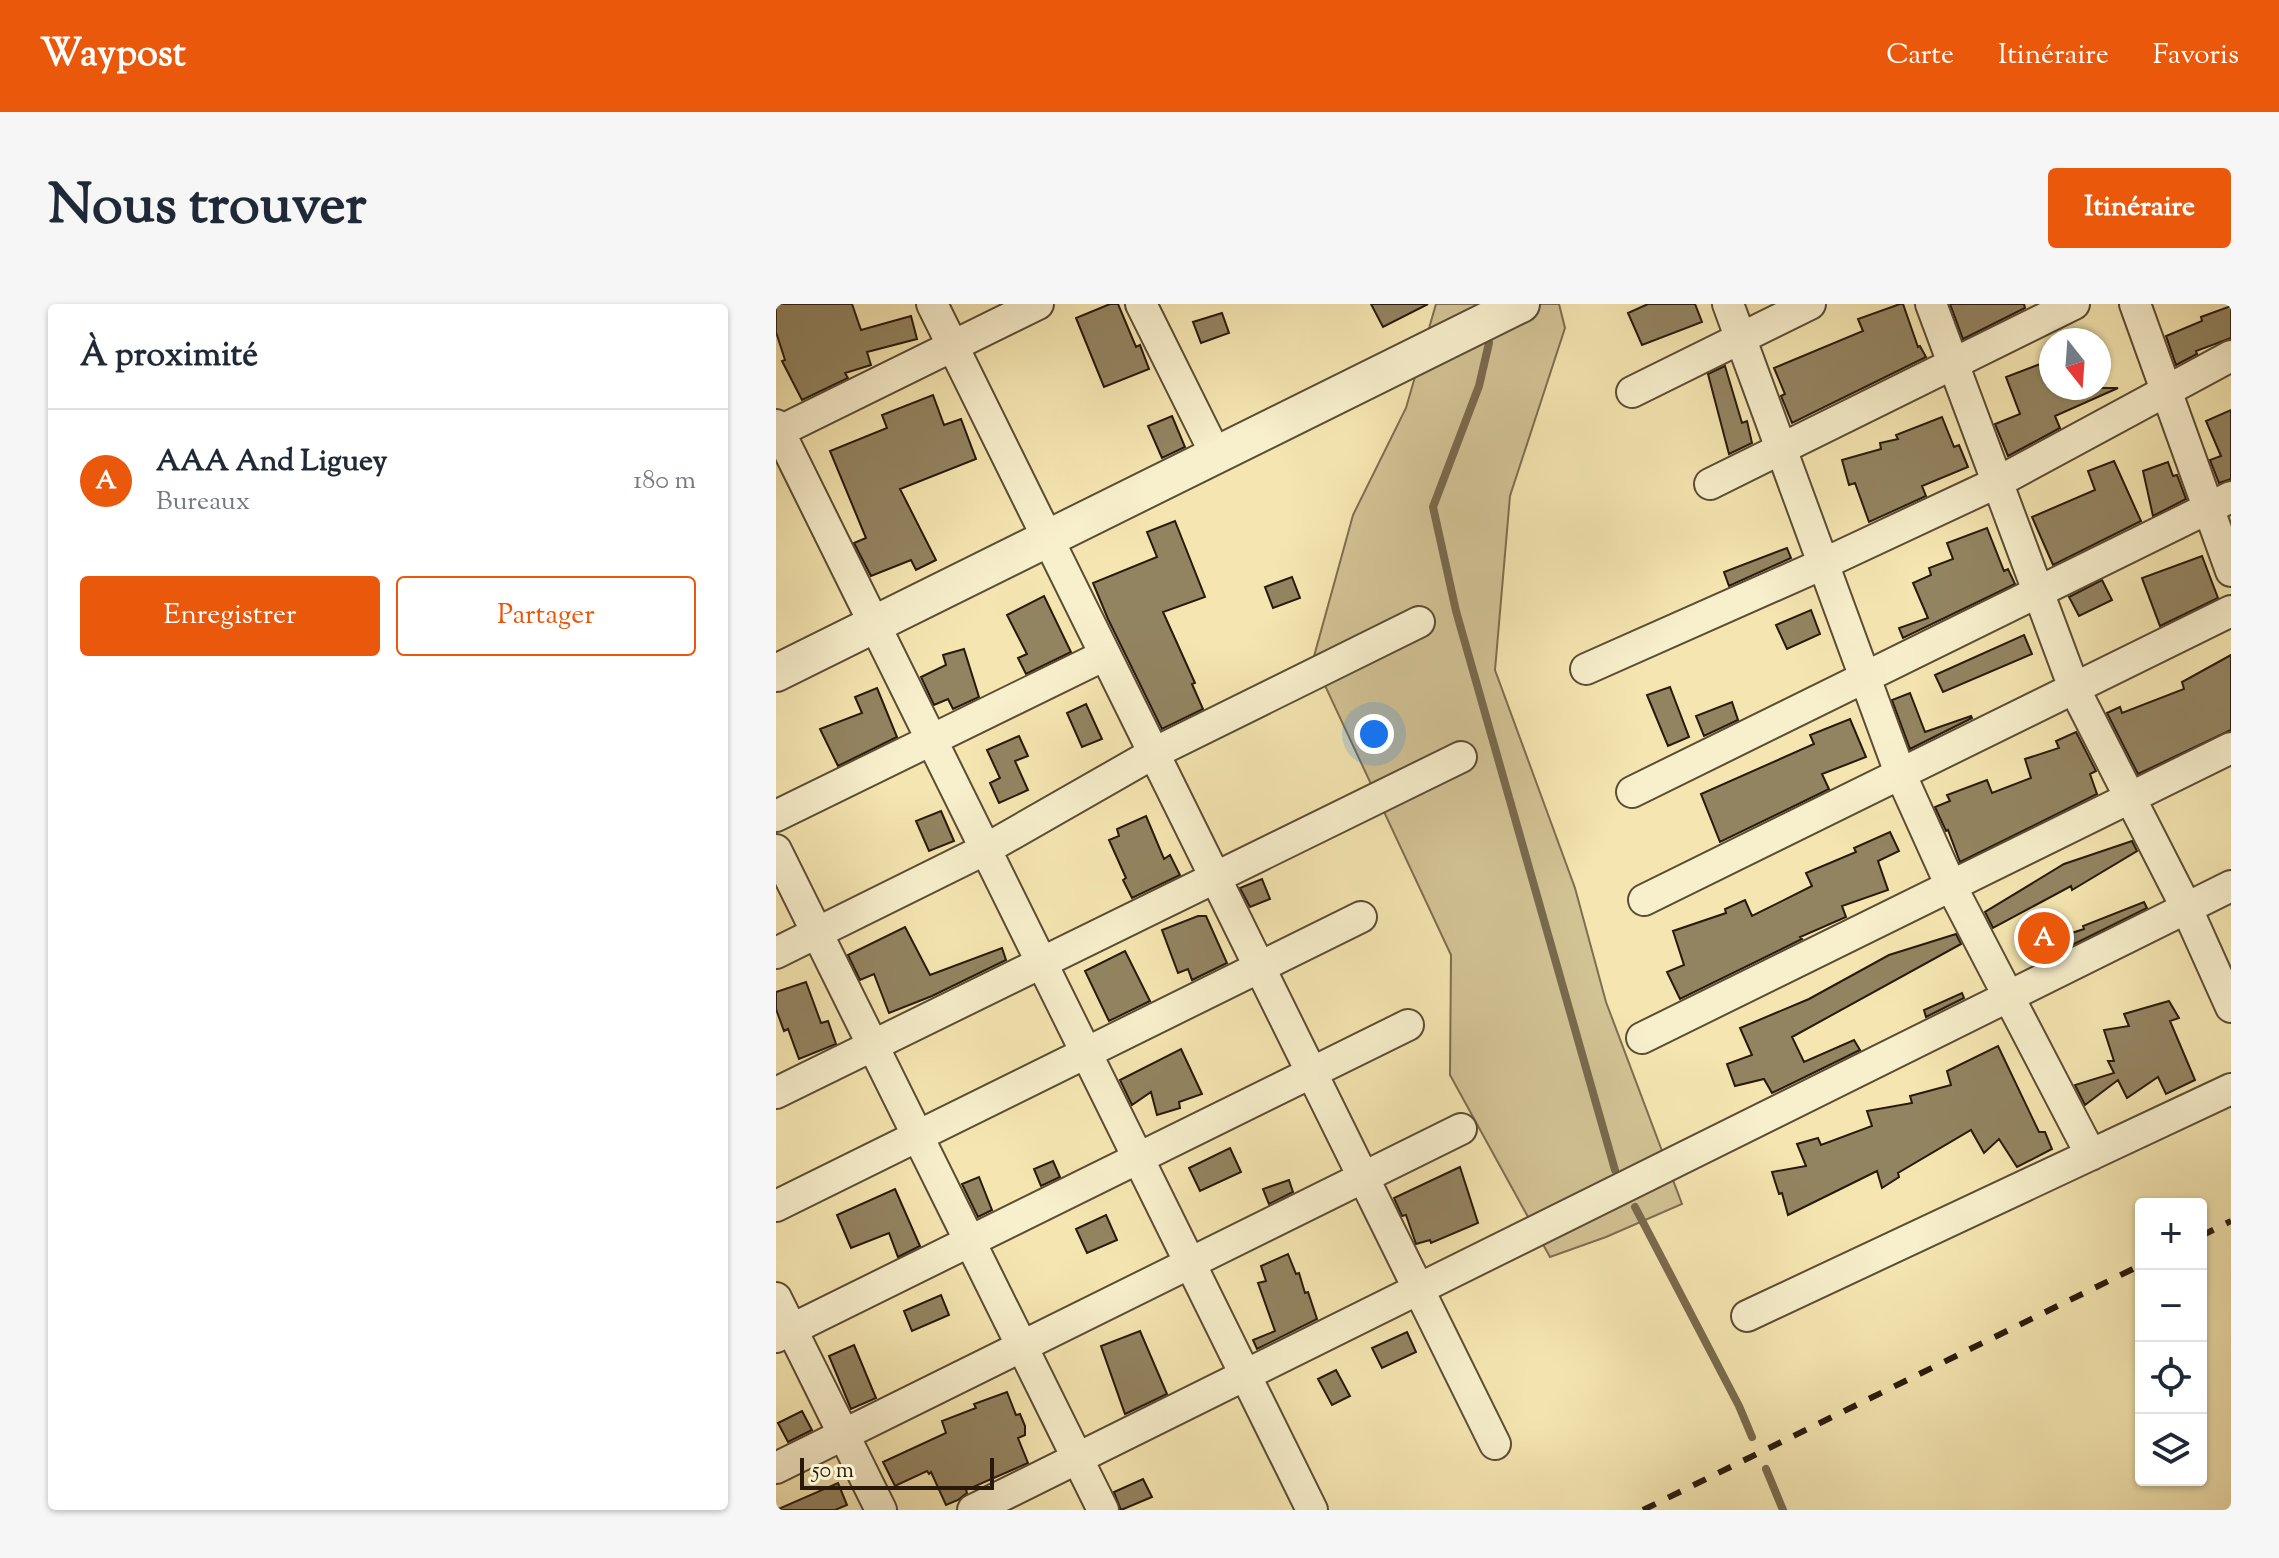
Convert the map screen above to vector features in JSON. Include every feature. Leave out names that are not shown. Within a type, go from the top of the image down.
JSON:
[{"type":"street","points":[[932,304],[1495,1444]]},
{"type":"street","points":[[1038,304],[777,430],[1312,1510]]},
{"type":"street","points":[[1141,304],[1216,455]]},
{"type":"street","points":[[776,673],[1521,304]]},
{"type":"street","points":[[1728,304],[1900,773],[1951,886],[2091,1155]]},
{"type":"street","points":[[1632,392],[1810,304]]},
{"type":"street","points":[[1931,304],[2074,688],[2187,909],[2231,1007]]},
{"type":"street","points":[[1710,484],[2074,304]]},
{"type":"street","points":[[2135,304],[2168,391],[2220,503],[2231,571]]},
{"type":"street","points":[[1586,669],[1996,483],[2231,356]]},
{"type":"street","points":[[1632,792],[2220,503]]},
{"type":"street","points":[[1644,900],[2231,611]]},
{"type":"street","points":[[776,953],[986,849],[1154,753],[1419,622]]},
{"type":"street","points":[[776,816],[1105,655]]},
{"type":"street","points":[[1642,1038],[2231,748]]},
{"type":"street","points":[[776,1093],[1461,757]]},
{"type":"street","points":[[776,850],[1103,1510]]},
{"type":"street","points":[[973,1510],[2231,886]]},
{"type":"street","points":[[776,1206],[1361,917]]},
{"type":"street","points":[[784,1334],[1408,1025]]},
{"type":"street","points":[[1747,1316],[2231,1089]]},
{"type":"street","points":[[776,1468],[1461,1129]]},
{"type":"street","points":[[776,1298],[784,1334],[844,1434],[881,1510]]},
{"type":"shaded area","points":[[1436,304],[1559,304],[1565,328],[1510,496],[1495,670],[1575,888],[1606,1002],[1682,1204],[1550,1257],[1450,1075],[1451,955],[1313,660],[1353,515],[1406,408]]},
{"type":"building","points":[[776,304],[852,304],[861,330],[911,316],[917,339],[867,352],[871,365],[845,373],[848,378],[802,400],[782,361],[785,360],[776,332]]},
{"type":"building","points":[[1110,304],[1118,304],[1149,369],[1104,387],[1076,318]]},
{"type":"building","points":[[1371,304],[1428,304],[1383,327]]},
{"type":"building","points":[[1648,304],[1695,304],[1702,322],[1642,345],[1628,313]]},
{"type":"building","points":[[1903,304],[1918,347],[1926,357],[1792,423],[1774,368],[1863,331],[1858,319]]},
{"type":"building","points":[[1950,304],[2024,304],[2025,308],[1963,339]]},
{"type":"building","points":[[2231,306],[2231,338],[2196,351],[2197,354],[2176,365],[2166,336],[2202,321],[2201,317]]},
{"type":"building","points":[[1222,313],[1229,333],[1201,343],[1193,322]]},
{"type":"building","points":[[2039,365],[2039,400],[2091,400],[2055,416],[2060,428],[2008,456],[1995,424],[2020,414],[2006,377]]},
{"type":"building","points":[[1725,366],[1742,423],[1747,421],[1752,443],[1729,454],[1708,374]]},
{"type":"building","points":[[933,395],[944,425],[961,419],[976,459],[900,489],[936,560],[916,570],[911,560],[871,576],[854,543],[866,538],[830,451],[887,428],[882,415]]},
{"type":"building","points":[[2231,410],[2231,479],[2219,483],[2210,460],[2221,456],[2206,421]]},
{"type":"building","points":[[1172,416],[1185,447],[1162,458],[1148,426]]},
{"type":"building","points":[[1942,417],[1954,447],[1959,445],[1968,467],[1922,486],[1926,496],[1869,522],[1855,483],[1849,485],[1842,460],[1881,449],[1880,443],[1898,439],[1896,435]]},
{"type":"building","points":[[2114,461],[2141,521],[2053,565],[2032,517],[2095,490],[2088,471]]},
{"type":"building","points":[[2168,462],[2173,476],[2177,475],[2186,499],[2153,516],[2143,471]]},
{"type":"building","points":[[1175,521],[1205,597],[1163,612],[1195,683],[1192,684],[1203,709],[1162,729],[1093,583],[1157,557],[1147,532]]},
{"type":"building","points":[[1987,528],[2004,571],[2008,569],[2015,584],[1903,638],[1899,628],[1928,618],[1913,583],[1931,575],[1929,568],[1953,559],[1947,543]]},
{"type":"building","points":[[1787,548],[1791,558],[1729,586],[1724,572]]},
{"type":"building","points":[[2202,556],[2218,598],[2160,626],[2142,578]]},
{"type":"building","points":[[1292,577],[1300,598],[1273,608],[1265,587]]},
{"type":"building","points":[[2102,580],[2112,600],[2079,616],[2069,597]]},
{"type":"building","points":[[1044,596],[1071,652],[1026,674],[1018,658],[1027,654],[1007,615]]},
{"type":"building","points":[[1811,610],[1820,634],[1787,649],[1776,625]]},
{"type":"building","points":[[2024,635],[2032,654],[1943,692],[1935,675]]},
{"type":"building","points":[[964,649],[979,697],[953,709],[948,699],[934,705],[921,677],[946,665],[943,655]]},
{"type":"building","points":[[2231,655],[2231,730],[2138,774],[2107,713],[2120,707],[2122,713],[2184,689],[2182,682]]},
{"type":"building","points":[[1670,687],[1689,737],[1668,746],[1647,695]]},
{"type":"building","points":[[877,688],[897,737],[838,766],[820,729],[862,713],[855,697]]},
{"type":"building","points":[[1910,693],[1925,732],[1972,718],[1910,749],[1892,700]]},
{"type":"building","points":[[1732,702],[1738,720],[1704,736],[1696,716]]},
{"type":"building","points":[[1086,704],[1102,739],[1082,747],[1067,713]]},
{"type":"building","points":[[1850,719],[1866,757],[1822,774],[1829,789],[1720,842],[1701,794],[1814,744],[1810,735]]},
{"type":"building","points":[[2076,732],[2096,771],[2090,774],[2097,794],[1960,862],[1935,807],[1950,801],[1947,795],[1987,780],[1992,793],[2031,778],[2025,759],[2059,748],[2056,741]]},
{"type":"building","points":[[1019,736],[1028,756],[1015,761],[1028,790],[999,803],[990,783],[1000,778],[987,750]]},
{"type":"building","points":[[941,811],[954,841],[929,851],[916,821]]},
{"type":"building","points":[[1146,816],[1164,859],[1170,855],[1180,875],[1132,898],[1109,840],[1119,836],[1117,829]]},
{"type":"building","points":[[1890,832],[1899,851],[1878,861],[1888,890],[1842,906],[1846,917],[1800,937],[1802,939],[1680,999],[1667,972],[1684,965],[1673,931],[1726,913],[1725,909],[1745,900],[1752,916],[1812,886],[1806,873],[1856,852],[1854,848]]},
{"type":"building","points":[[2132,841],[2137,851],[2072,890],[2071,886],[1993,928],[1985,912],[2064,864]]},
{"type":"building","points":[[1262,879],[1270,899],[1250,907],[1240,888]]},
{"type":"building","points":[[2144,902],[2147,908],[2060,951],[2056,938]]},
{"type":"building","points":[[1198,916],[1206,916],[1227,963],[1192,980],[1188,969],[1178,973],[1162,930]]},
{"type":"building","points":[[905,927],[930,975],[1002,948],[1006,960],[889,1013],[874,974],[860,980],[848,955]]},
{"type":"building","points":[[1956,934],[1961,944],[1792,1037],[1804,1062],[1854,1040],[1860,1050],[1772,1093],[1764,1079],[1735,1086],[1727,1064],[1752,1055],[1740,1028],[1809,999],[1889,955]]},
{"type":"building","points":[[1125,951],[1150,1001],[1109,1021],[1085,971]]},
{"type":"building","points":[[806,982],[821,1023],[828,1021],[836,1044],[799,1059],[788,1029],[784,1031],[776,1009],[776,992]]},
{"type":"building","points":[[1962,993],[1964,998],[1926,1017],[1924,1010]]},
{"type":"building","points":[[2169,1001],[2179,1018],[2170,1021],[2195,1080],[2166,1094],[2158,1077],[2127,1098],[2118,1080],[2085,1105],[2075,1085],[2114,1073],[2108,1061],[2114,1061],[2104,1030],[2129,1026],[2124,1014]]},
{"type":"building","points":[[1998,1046],[2039,1132],[2045,1132],[2052,1149],[2017,1167],[1999,1139],[1984,1153],[1971,1130],[1898,1173],[1899,1177],[1882,1188],[1877,1171],[1788,1215],[1772,1172],[1806,1166],[1797,1144],[1818,1138],[1821,1145],[1872,1126],[1867,1111],[1912,1103],[1910,1096],[1951,1085],[1947,1071]]},
{"type":"building","points":[[1181,1049],[1202,1094],[1179,1102],[1180,1108],[1157,1115],[1151,1092],[1132,1105],[1120,1080]]},
{"type":"building","points":[[1230,1148],[1241,1172],[1200,1191],[1189,1168]]},
{"type":"building","points":[[1053,1161],[1060,1177],[1041,1186],[1034,1169]]},
{"type":"building","points":[[1460,1167],[1478,1223],[1431,1243],[1430,1240],[1416,1244],[1406,1215],[1402,1216],[1394,1198]]},
{"type":"building","points":[[979,1177],[992,1210],[978,1217],[962,1184]]},
{"type":"building","points":[[1289,1180],[1293,1192],[1269,1204],[1263,1189]]},
{"type":"building","points":[[895,1189],[920,1246],[898,1257],[889,1233],[851,1248],[837,1215]]},
{"type":"building","points":[[1106,1215],[1117,1240],[1087,1253],[1076,1229]]},
{"type":"building","points":[[1288,1254],[1296,1274],[1299,1273],[1305,1293],[1308,1292],[1317,1319],[1257,1349],[1253,1340],[1275,1331],[1258,1283],[1266,1281],[1261,1266]]},
{"type":"building","points":[[941,1295],[949,1315],[912,1331],[904,1311]]},
{"type":"building","points":[[1140,1331],[1167,1394],[1125,1414],[1101,1346]]},
{"type":"building","points":[[1407,1332],[1416,1352],[1382,1368],[1372,1348]]},
{"type":"building","points":[[854,1345],[876,1398],[851,1409],[829,1356]]},
{"type":"building","points":[[1336,1370],[1350,1396],[1332,1405],[1318,1379]]},
{"type":"building","points":[[1007,1392],[1016,1415],[1020,1414],[1025,1426],[1025,1435],[1018,1438],[1028,1463],[966,1490],[967,1493],[958,1500],[946,1505],[931,1472],[895,1486],[883,1462],[946,1433],[942,1421],[976,1408],[974,1404]]},
{"type":"building","points":[[802,1411],[812,1430],[788,1442],[778,1423]]},
{"type":"building","points":[[1143,1479],[1152,1497],[1121,1510],[1114,1492]]},
{"type":"building","points":[[838,1483],[847,1505],[835,1510],[776,1510]]},
{"type":"waterway","points":[[1489,343],[1479,386],[1433,507],[1456,611],[1615,1170]]},
{"type":"waterway","points":[[1635,1207],[1739,1406],[1752,1437]]},
{"type":"waterway","points":[[1766,1469],[1783,1510]]},
{"type":"railway","points":[[2207,1233],[2231,1221]]},
{"type":"railway","points":[[1643,1510],[2135,1268]]},
{"type":"place","name":"AAA And Liguey","points":[[2044,938]]}]
